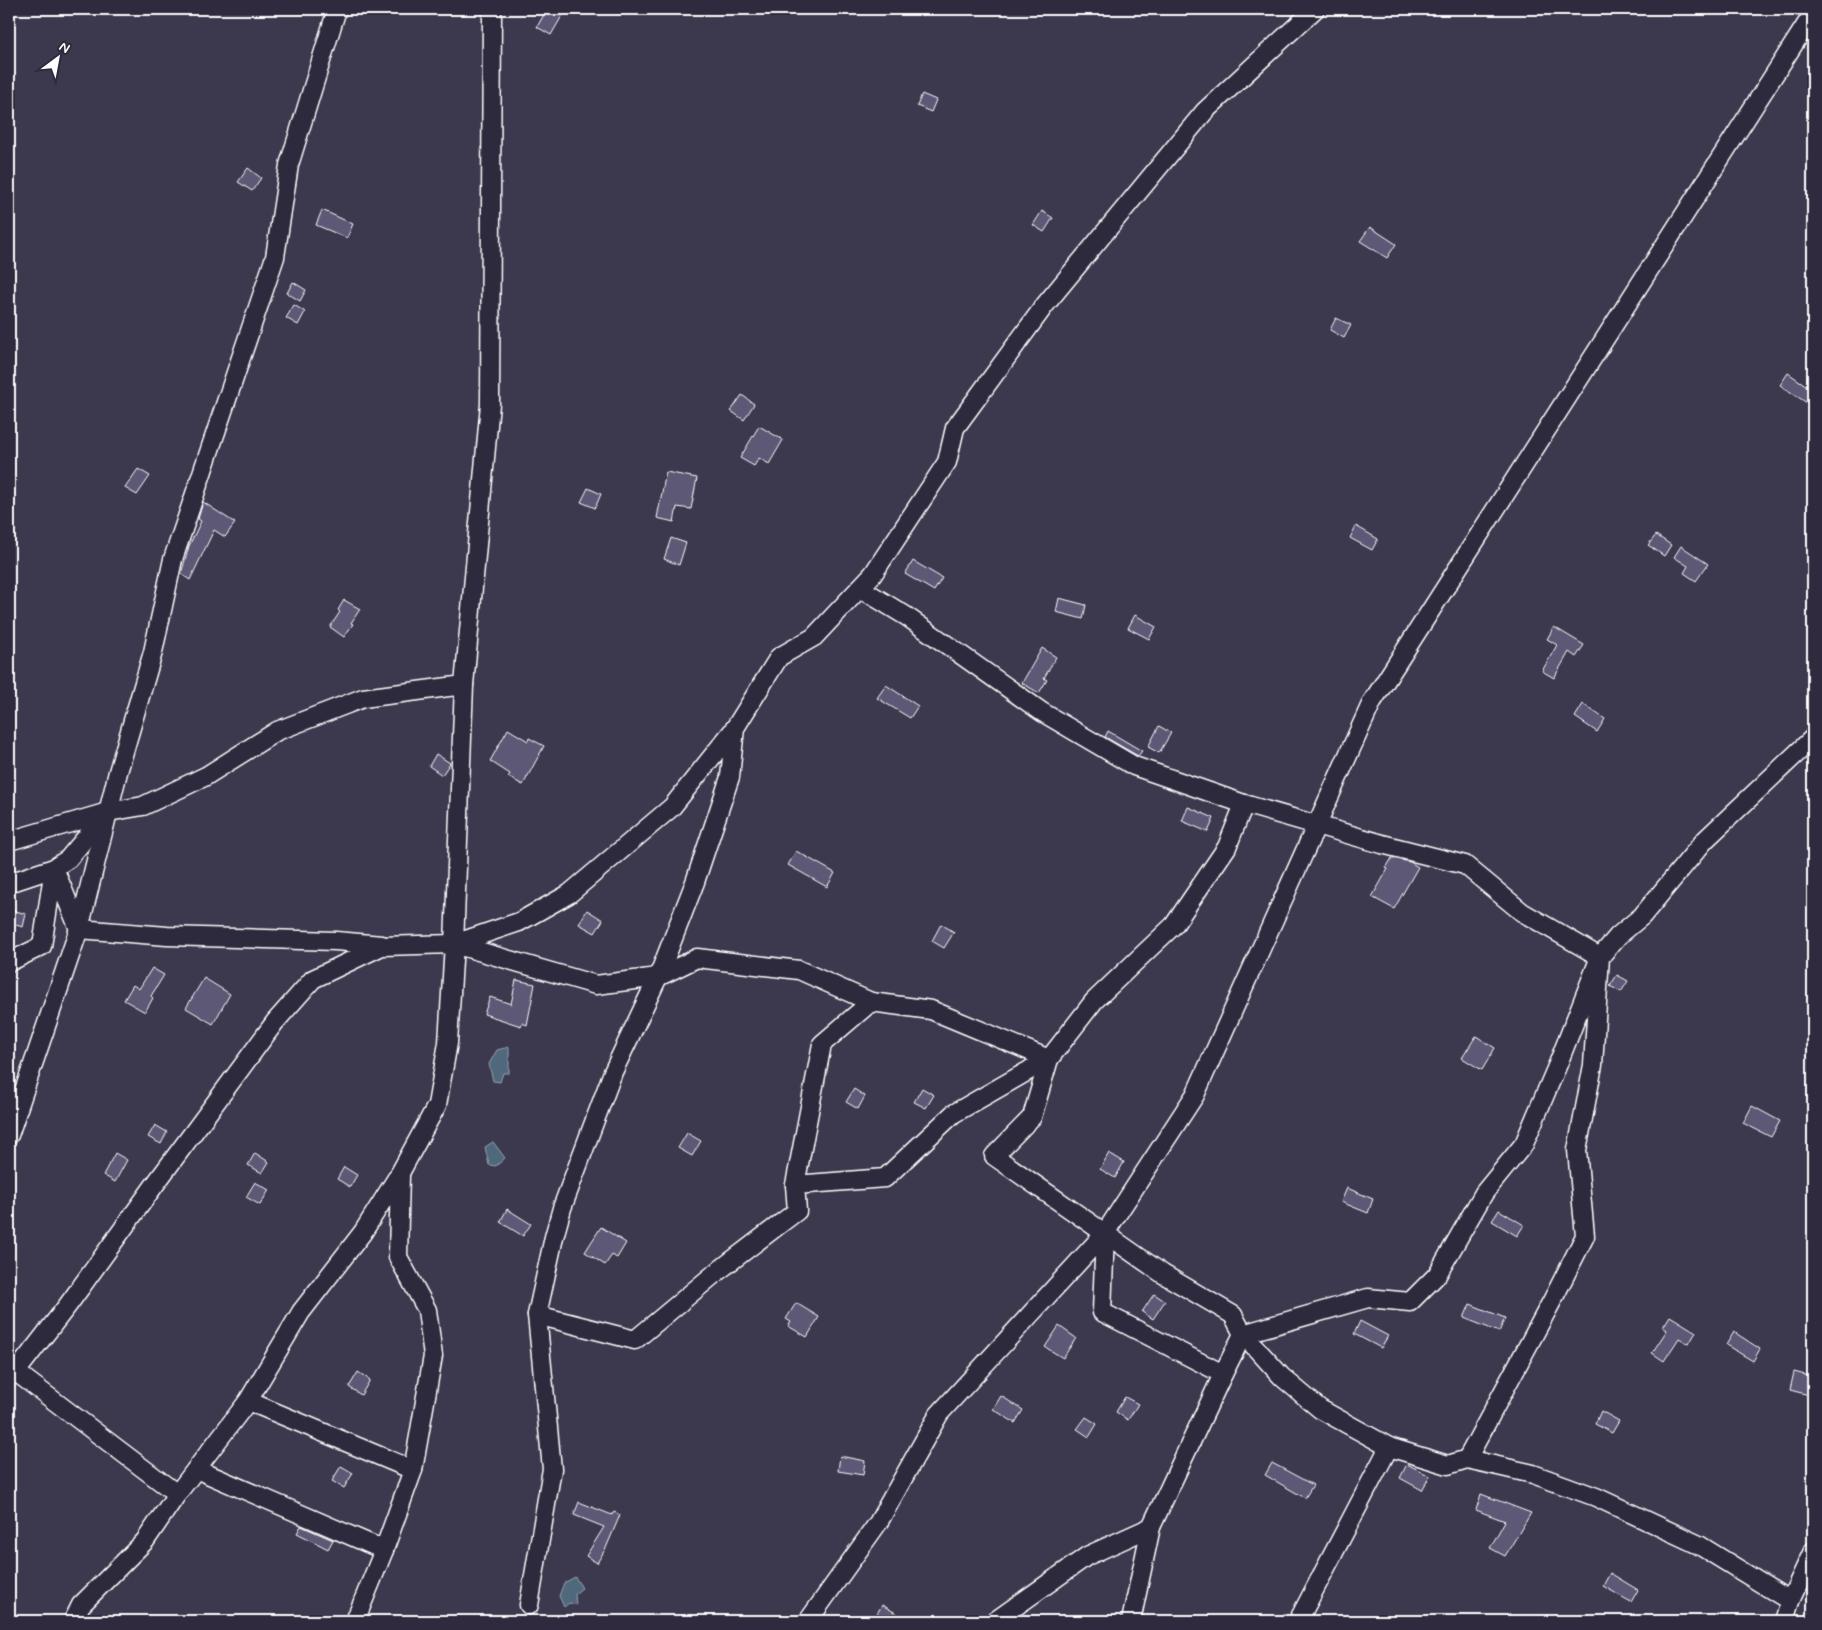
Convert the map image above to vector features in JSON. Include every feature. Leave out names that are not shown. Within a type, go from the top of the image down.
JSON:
[{"type":"street","points":[[9,1135],[79,929],[118,772],[154,652],[173,559],[275,257],[289,165],[337,9]]},
{"type":"street","points":[[73,1621],[81,1605],[145,1541],[177,1494],[248,1401],[301,1312],[363,1232],[400,1172],[437,1105],[448,1043],[454,944],[464,685],[490,404],[492,9]]},
{"type":"street","points":[[79,929],[167,936],[336,941],[382,946],[454,944],[519,922],[569,894],[672,807],[735,728],[779,657],[814,637],[874,574],[947,462],[955,428],[1045,305],[1205,111],[1315,9]]},
{"type":"street","points":[[808,1621],[878,1523],[939,1414],[1105,1233],[1195,1096],[1372,702],[1813,14]]},
{"type":"street","points":[[860,588],[906,616],[1042,712],[1134,766],[1244,804],[1465,866],[1522,912],[1600,957]]},
{"type":"street","points":[[9,840],[108,812],[143,806],[206,776],[277,731],[363,698],[464,685]]},
{"type":"street","points":[[529,1605],[552,1469],[537,1316],[562,1208],[613,1072],[658,977],[694,882],[730,777],[735,728]]},
{"type":"street","points":[[1131,1621],[1151,1526],[1243,1334],[1368,1298],[1410,1302],[1437,1275],[1484,1193],[1524,1144],[1600,957],[1618,936],[1642,916],[1705,840],[1813,738]]},
{"type":"street","points":[[795,1185],[884,1178],[953,1114],[1049,1058],[1094,1001],[1174,925],[1227,847],[1244,804]]},
{"type":"street","points":[[9,884],[54,868],[68,859],[108,812]]},
{"type":"street","points":[[54,868],[79,929]]},
{"type":"street","points":[[9,962],[42,946],[54,868]]},
{"type":"street","points":[[454,944],[596,985],[658,977],[697,958],[800,970],[871,1002],[931,1010],[1049,1058]]},
{"type":"street","points":[[177,1494],[12,1375],[68,1305],[275,1022],[313,980],[382,946]]},
{"type":"street","points":[[1467,1458],[1585,1236],[1577,1150],[1594,1065],[1600,957]]},
{"type":"street","points":[[537,1316],[635,1340],[713,1275],[797,1211],[795,1185],[822,1044],[871,1002]]},
{"type":"street","points":[[1049,1058],[1032,1118],[994,1156],[1163,1274],[1233,1315],[1243,1334],[1282,1377],[1320,1409],[1389,1447],[1448,1465],[1467,1458],[1533,1474],[1596,1497],[1698,1545],[1790,1600]]},
{"type":"street","points":[[355,1621],[384,1550],[413,1470],[433,1356],[427,1310],[398,1257],[400,1172]]},
{"type":"street","points":[[1105,1233],[1102,1312],[1223,1374]]},
{"type":"street","points":[[248,1401],[413,1470]]},
{"type":"street","points":[[1298,1621],[1389,1447]]},
{"type":"street","points":[[196,1469],[384,1550]]},
{"type":"street","points":[[995,1621],[1087,1556],[1151,1526]]},
{"type":"street","points":[[1784,1621],[1790,1600],[1813,1551]]},
{"type":"water","points":[[509,1047],[509,1073],[503,1073],[500,1082],[493,1081],[489,1064],[497,1050]]},
{"type":"water","points":[[493,1142],[505,1158],[496,1166],[489,1165],[485,1147]]},
{"type":"water","points":[[575,1577],[582,1588],[575,1594],[576,1605],[569,1603],[564,1607],[559,1596],[564,1583]]},
{"type":"building","points":[[547,9],[566,9],[551,35],[537,27]]},
{"type":"building","points":[[922,94],[936,100],[931,112],[917,106]]},
{"type":"building","points":[[248,168],[261,178],[252,191],[238,182]]},
{"type":"building","points":[[322,210],[353,224],[347,238],[316,225]]},
{"type":"building","points":[[1042,211],[1053,218],[1044,232],[1033,225]]},
{"type":"building","points":[[1370,227],[1396,244],[1387,258],[1360,241]]},
{"type":"building","points":[[293,282],[306,290],[300,301],[287,293]]},
{"type":"building","points":[[294,305],[305,312],[298,325],[286,318]]},
{"type":"building","points":[[1336,318],[1351,325],[1344,338],[1330,330]]},
{"type":"building","points":[[1788,373],[1813,390],[1813,407],[1780,385]]},
{"type":"building","points":[[742,395],[754,404],[744,420],[731,411]]},
{"type":"building","points":[[759,426],[783,440],[769,464],[759,458],[754,466],[740,458]]},
{"type":"building","points":[[138,469],[150,476],[137,495],[125,488]]},
{"type":"building","points":[[666,472],[697,478],[691,509],[677,507],[674,522],[657,518]]},
{"type":"building","points":[[588,488],[601,494],[595,508],[581,502]]},
{"type":"building","points":[[203,502],[235,523],[225,537],[214,530],[190,580],[181,574],[189,546],[201,521],[198,519]]},
{"type":"building","points":[[1356,526],[1378,539],[1372,550],[1350,538]]},
{"type":"building","points":[[1656,535],[1671,545],[1664,556],[1648,545]]},
{"type":"building","points":[[671,538],[686,543],[679,565],[664,559]]},
{"type":"building","points":[[1681,546],[1708,564],[1696,581],[1684,573],[1688,566],[1674,557]]},
{"type":"building","points":[[913,561],[942,578],[934,591],[905,574]]},
{"type":"building","points":[[1059,598],[1086,605],[1083,619],[1056,612]]},
{"type":"building","points":[[344,600],[360,609],[344,637],[330,627],[340,612],[338,610]]},
{"type":"building","points":[[1135,615],[1156,627],[1149,639],[1128,628]]},
{"type":"building","points":[[1554,627],[1584,645],[1576,657],[1569,652],[1554,678],[1542,671],[1557,645],[1547,639]]},
{"type":"building","points":[[1042,648],[1056,657],[1044,678],[1047,680],[1039,693],[1022,683]]},
{"type":"building","points":[[886,685],[918,706],[910,718],[877,698]]},
{"type":"building","points":[[1583,704],[1605,719],[1597,732],[1575,717]]},
{"type":"building","points":[[1159,726],[1171,733],[1159,753],[1148,747]]},
{"type":"building","points":[[508,729],[528,741],[529,738],[544,746],[523,785],[508,777],[510,774],[490,761]]},
{"type":"building","points":[[1108,731],[1142,751],[1138,756],[1105,737]]},
{"type":"building","points":[[436,754],[450,763],[442,775],[429,766]]},
{"type":"building","points":[[1188,807],[1214,818],[1208,832],[1182,821]]},
{"type":"building","points":[[796,851],[835,873],[827,887],[788,865]]},
{"type":"building","points":[[1392,858],[1410,862],[1418,867],[1394,909],[1372,897]]},
{"type":"building","points":[[9,909],[26,914],[23,927],[9,923]]},
{"type":"building","points":[[587,910],[603,920],[595,933],[579,924]]},
{"type":"building","points":[[941,924],[954,932],[944,948],[932,941]]},
{"type":"building","points":[[152,968],[164,975],[151,996],[153,998],[145,1012],[124,1000],[133,985],[139,989]]},
{"type":"building","points":[[1617,975],[1628,981],[1621,992],[1610,986]]},
{"type":"building","points":[[204,978],[230,994],[213,1024],[186,1008]]},
{"type":"building","points":[[516,980],[535,984],[527,1025],[522,1023],[521,1026],[484,1014],[490,997],[511,1004]]},
{"type":"building","points":[[1476,1036],[1495,1048],[1482,1070],[1462,1058]]},
{"type":"building","points":[[922,1088],[934,1095],[926,1108],[914,1102]]},
{"type":"building","points":[[854,1089],[865,1096],[858,1109],[846,1102]]},
{"type":"building","points":[[1752,1106],[1780,1121],[1771,1137],[1743,1123]]},
{"type":"building","points":[[155,1125],[167,1132],[161,1144],[148,1137]]},
{"type":"building","points":[[687,1133],[701,1141],[692,1156],[678,1148]]},
{"type":"building","points":[[115,1153],[127,1160],[115,1182],[103,1175]]},
{"type":"building","points":[[255,1153],[269,1162],[262,1173],[248,1165]]},
{"type":"building","points":[[1109,1153],[1124,1162],[1115,1178],[1100,1169]]},
{"type":"building","points":[[344,1167],[357,1175],[350,1187],[337,1179]]},
{"type":"building","points":[[255,1182],[269,1190],[260,1205],[246,1197]]},
{"type":"building","points":[[1347,1188],[1373,1199],[1368,1213],[1341,1202]]},
{"type":"building","points":[[507,1209],[531,1224],[523,1236],[500,1222]]},
{"type":"building","points":[[1499,1210],[1524,1225],[1517,1236],[1492,1221]]},
{"type":"building","points":[[601,1227],[626,1243],[617,1258],[612,1255],[605,1265],[585,1252]]},
{"type":"building","points":[[1154,1294],[1165,1301],[1153,1319],[1142,1312]]},
{"type":"building","points":[[796,1303],[819,1317],[807,1337],[788,1326],[791,1322],[786,1319]]},
{"type":"building","points":[[1470,1304],[1505,1318],[1499,1332],[1464,1318]]},
{"type":"building","points":[[1670,1316],[1696,1332],[1689,1344],[1679,1338],[1664,1361],[1652,1353],[1667,1330],[1663,1327]]},
{"type":"building","points":[[1360,1321],[1388,1336],[1381,1348],[1354,1334]]},
{"type":"building","points":[[1059,1326],[1076,1338],[1063,1358],[1045,1347]]},
{"type":"building","points":[[1734,1332],[1760,1349],[1753,1361],[1726,1345]]},
{"type":"building","points":[[358,1372],[370,1380],[361,1395],[349,1387]]},
{"type":"building","points":[[1794,1372],[1813,1377],[1813,1396],[1790,1390]]},
{"type":"building","points":[[1001,1396],[1023,1410],[1015,1423],[993,1409]]},
{"type":"building","points":[[1125,1397],[1138,1404],[1128,1420],[1116,1412]]},
{"type":"building","points":[[1601,1411],[1619,1421],[1612,1433],[1595,1424]]},
{"type":"building","points":[[1086,1417],[1097,1424],[1089,1437],[1077,1429]]},
{"type":"building","points":[[840,1456],[865,1461],[863,1475],[838,1471]]},
{"type":"building","points":[[1272,1463],[1313,1485],[1305,1498],[1265,1475]]},
{"type":"building","points":[[1407,1464],[1430,1476],[1422,1490],[1400,1478]]},
{"type":"building","points":[[341,1466],[353,1473],[344,1488],[332,1481]]},
{"type":"building","points":[[1481,1494],[1531,1513],[1505,1556],[1490,1548],[1505,1521],[1476,1510]]},
{"type":"building","points":[[579,1502],[612,1515],[614,1512],[620,1515],[606,1548],[597,1563],[586,1556],[604,1527],[574,1515]]},
{"type":"building","points":[[301,1526],[333,1540],[328,1549],[297,1533]]},
{"type":"building","points":[[1610,1573],[1638,1590],[1631,1602],[1603,1586]]},
{"type":"building","points":[[882,1605],[910,1621],[882,1621],[875,1617]]}]
